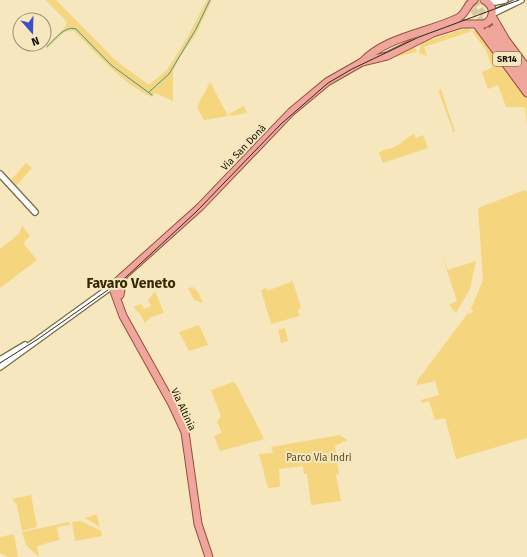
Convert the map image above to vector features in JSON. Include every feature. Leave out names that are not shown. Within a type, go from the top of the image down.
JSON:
[{"type":"main road","points":[[462,0],[467,17],[475,24],[527,93]]},
{"type":"main road","name":"Via San Donà","points":[[111,287],[200,207],[297,106],[327,82],[401,38],[456,18],[466,10],[469,4],[474,0]]},
{"type":"main road","points":[[485,1],[492,8],[492,15],[506,40],[527,68]]},
{"type":"main road","name":"Via San Donà","points":[[362,62],[387,56],[433,33],[462,24],[486,23],[492,15]]},
{"type":"main road","name":"SR14","points":[[527,76],[490,30],[527,85]]},
{"type":"main road","points":[[119,299],[123,277]]},
{"type":"main road","name":"Via Altinia","points":[[111,287],[119,299],[128,325],[172,404],[185,432],[199,529],[209,557]]},
{"type":"street","points":[[485,1],[494,2],[505,0]]},
{"type":"street","name":"Via San Donà","points":[[492,15],[521,0]]},
{"type":"street","points":[[0,174],[35,212]]},
{"type":"street","points":[[0,360],[38,338],[111,287]]},
{"type":"street","points":[[0,366],[38,338]]},
{"type":"street","points":[[10,354],[14,354],[25,349]]},
{"type":"street","points":[[0,366],[10,354]]},
{"type":"green space","points":[[46,0],[56,0],[116,61],[149,85],[167,70],[187,38],[207,0],[212,0],[196,34],[180,57],[173,71],[173,101],[155,93],[152,97],[131,85],[111,68],[74,31],[65,32],[52,43],[52,40],[65,27],[67,22]]},
{"type":"green space","points":[[467,28],[472,31],[424,47],[427,56],[419,53],[421,43]]},
{"type":"green space","points":[[477,30],[527,96],[527,124],[525,107],[506,107],[498,85],[488,89],[482,72],[492,68],[486,50],[472,31]]},
{"type":"green space","points":[[412,47],[415,48],[417,52],[391,58]]},
{"type":"green space","points":[[210,82],[228,116],[204,120],[197,107]]},
{"type":"green space","points":[[441,89],[455,132],[453,132],[438,90]]},
{"type":"green space","points":[[244,106],[247,113],[230,116],[229,114]]},
{"type":"green space","points":[[414,134],[416,138],[423,135],[428,148],[383,163],[379,153],[400,144],[409,136]]},
{"type":"green space","points":[[26,163],[32,168],[16,186],[11,180]]},
{"type":"green space","points":[[525,190],[527,192],[527,438],[456,459],[445,418],[435,420],[429,401],[421,403],[421,400],[439,395],[435,381],[417,385],[417,381],[468,313],[470,314],[473,311],[471,309],[483,280],[478,208]]},
{"type":"green space","points":[[22,226],[30,236],[23,243],[37,260],[0,288],[0,249],[19,234]]},
{"type":"green space","points":[[443,258],[448,270],[476,261],[470,289],[456,313],[449,305],[457,301]]},
{"type":"green space","points":[[291,280],[293,282],[301,308],[298,310],[299,316],[271,324],[261,290],[266,288],[267,291],[291,282]]},
{"type":"green space","points":[[193,287],[198,292],[203,303],[194,300],[188,288]]},
{"type":"green space","points":[[155,291],[164,313],[151,317],[145,323],[140,314],[133,307],[141,304],[144,309],[151,306],[148,300]]},
{"type":"green space","points":[[199,325],[208,345],[189,351],[179,332]]},
{"type":"green space","points":[[285,328],[288,341],[281,343],[278,330]]},
{"type":"green space","points":[[233,382],[236,384],[264,439],[220,451],[214,436],[222,433],[217,422],[221,416],[211,390]]},
{"type":"green space","name":"Parco Via Indri","points":[[340,435],[347,440],[335,446],[339,474],[336,475],[341,501],[311,505],[307,474],[304,474],[303,466],[279,469],[280,486],[268,488],[259,454],[273,453],[271,447]]},
{"type":"green space","points":[[31,495],[37,527],[22,531],[17,505],[12,499]]},
{"type":"green space","points":[[97,514],[97,516],[100,527],[85,518]]},
{"type":"green space","points":[[81,521],[101,531],[102,536],[75,541],[72,522]]},
{"type":"green space","points":[[69,522],[70,525],[57,527],[59,540],[37,546],[39,557],[26,545],[22,532]]},
{"type":"green space","points":[[14,534],[18,557],[8,557],[0,553],[0,537]]},
{"type":"waterway","points":[[149,92],[169,74],[196,29],[210,0]]},
{"type":"waterway","points":[[52,41],[64,31],[72,28],[76,29],[111,65],[152,95]]},
{"type":"tunnel","points":[[467,0],[486,28]]},
{"type":"tunnel","points":[[474,0],[493,29]]},
{"type":"tram line","points":[[0,363],[38,339],[125,278],[196,212],[281,124],[328,83],[352,69],[419,37],[519,0]]},
{"type":"district","name":"Favaro Veneto","points":[[131,283]]}]
